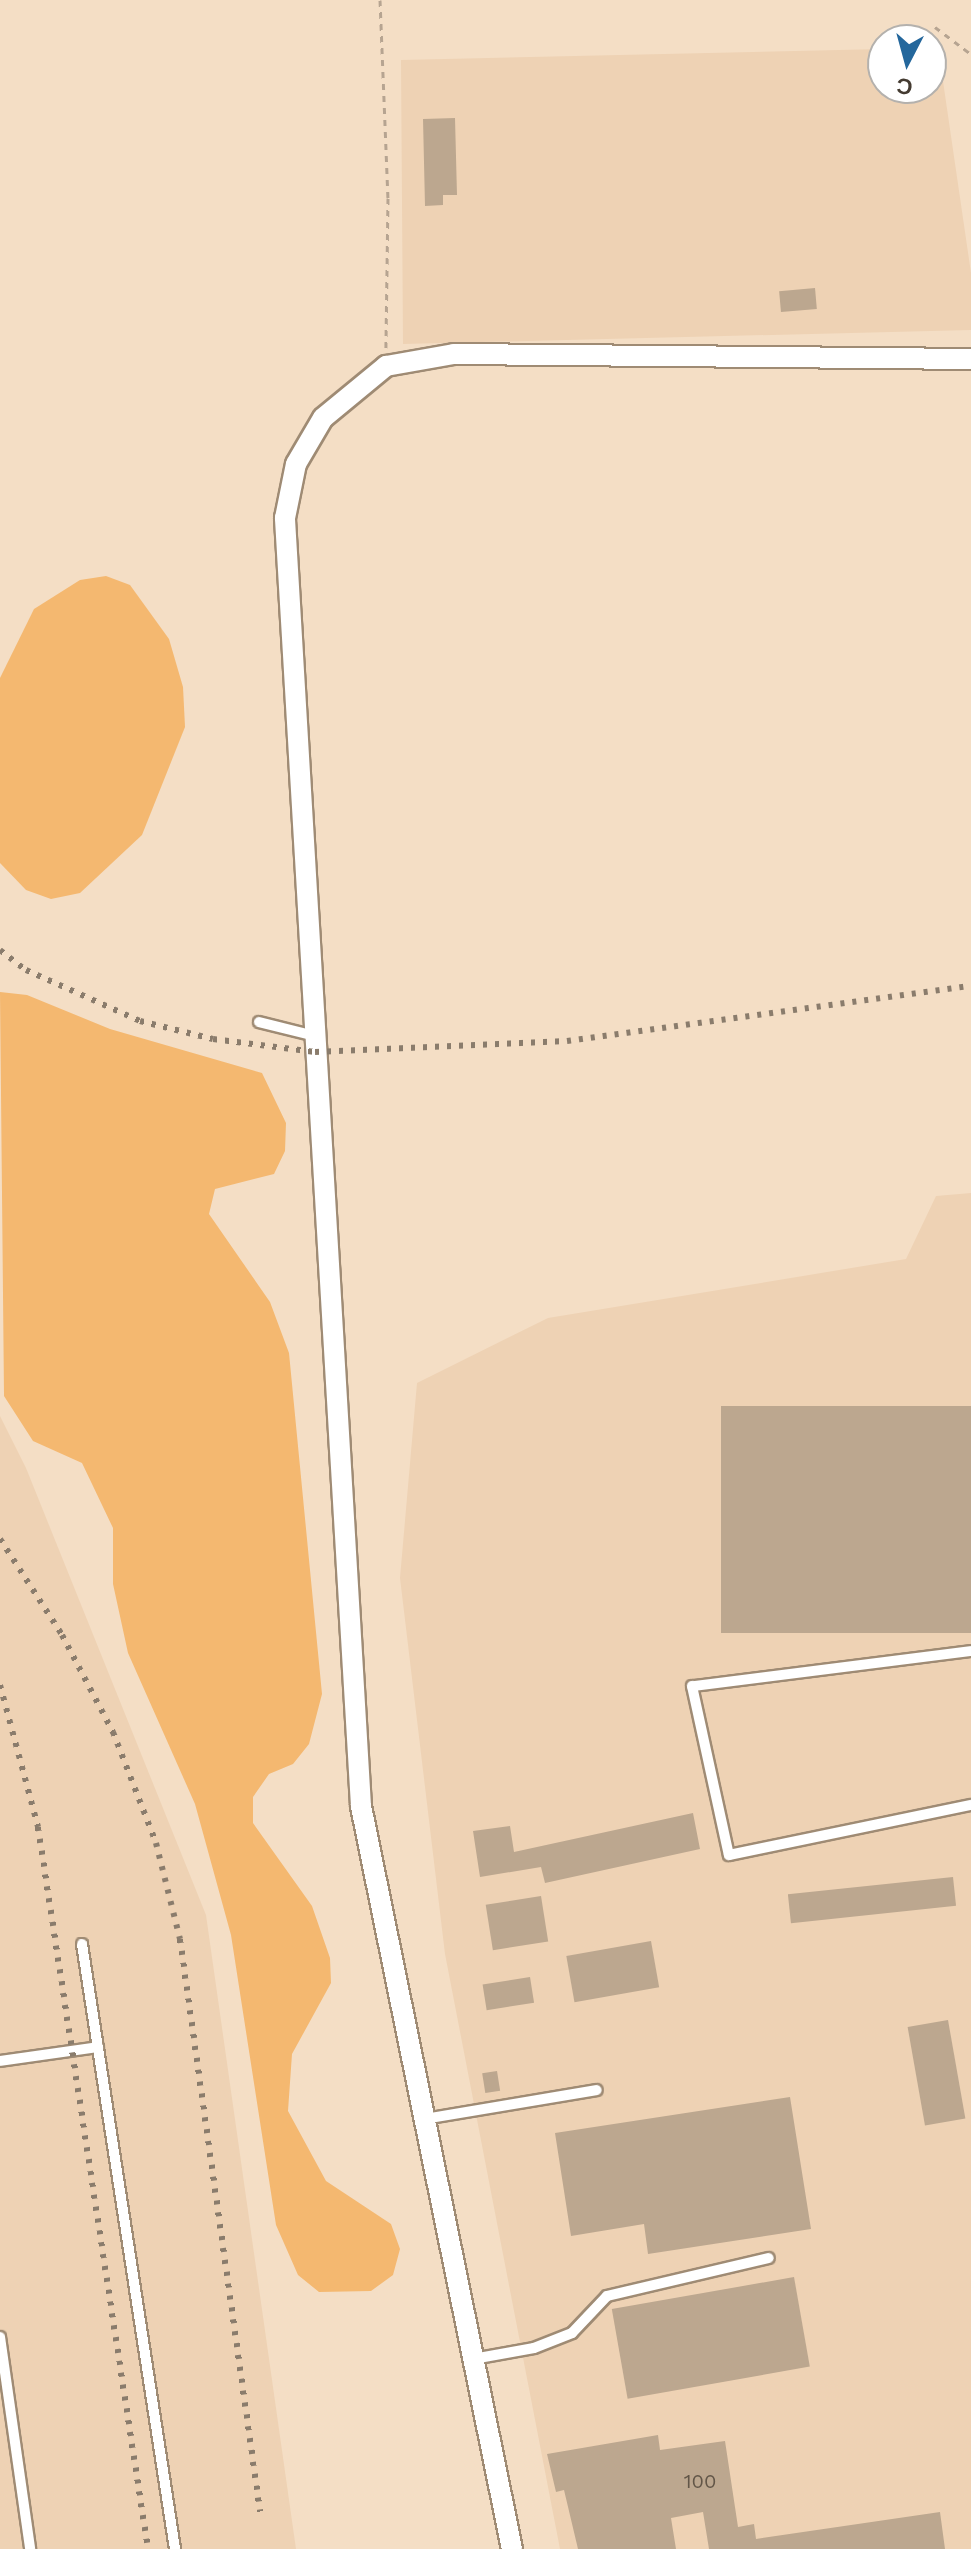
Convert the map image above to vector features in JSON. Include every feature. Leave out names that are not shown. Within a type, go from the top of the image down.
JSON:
[{"type":"street","points":[[512,2549],[361,1806],[285,518],[296,464],[323,418],[386,366],[454,354],[971,359]]},
{"type":"lane","points":[[259,1022],[315,1036]]},
{"type":"lane","points":[[971,1651],[692,1686],[729,1855],[971,1805]]},
{"type":"lane","points":[[82,1944],[175,2549]]},
{"type":"lane","points":[[0,2061],[98,2047]]},
{"type":"lane","points":[[424,2119],[597,2090]]},
{"type":"lane","points":[[473,2359],[534,2348],[572,2333],[607,2296],[769,2258]]},
{"type":"lane","points":[[0,2337],[30,2549]]},
{"type":"path","points":[[380,0],[388,198],[386,366]]},
{"type":"path","points":[[947,36],[971,54]]},
{"type":"shaded area","points":[[867,49],[867,104],[946,104],[971,273],[971,330],[403,344],[401,60]]},
{"type":"shaded area","points":[[106,576],[130,585],[169,639],[183,687],[185,727],[142,835],[80,893],[51,899],[26,890],[0,863],[0,678],[34,609],[80,580]]},
{"type":"shaded area","points":[[0,992],[27,995],[110,1029],[262,1073],[286,1123],[285,1151],[274,1174],[215,1189],[209,1214],[270,1302],[289,1353],[322,1694],[309,1744],[293,1764],[269,1774],[253,1797],[253,1823],[312,1906],[330,1958],[331,1983],[292,2054],[288,2111],[326,2181],[391,2224],[400,2249],[393,2275],[371,2291],[319,2292],[298,2275],[276,2225],[231,1935],[195,1804],[128,1653],[113,1584],[113,1528],[82,1463],[33,1441],[4,1396]]},
{"type":"shaded area","points":[[971,1193],[971,2549],[560,2549],[445,1954],[400,1578],[417,1383],[548,1318],[906,1259],[936,1196]]},
{"type":"shaded area","points":[[0,1416],[26,1468],[206,1915],[296,2549],[0,2549]]},
{"type":"building","points":[[455,118],[457,195],[443,195],[443,205],[425,206],[423,119]]},
{"type":"building","points":[[815,288],[817,309],[781,312],[779,291]]},
{"type":"building","points":[[721,1406],[971,1406],[971,1633],[721,1633]]},
{"type":"building","points":[[693,1813],[700,1849],[545,1883],[541,1867],[480,1877],[473,1831],[510,1826],[514,1852]]},
{"type":"building","points":[[953,1877],[956,1906],[791,1923],[788,1894]]},
{"type":"building","points":[[541,1896],[548,1941],[493,1950],[486,1905]]},
{"type":"building","points":[[651,1941],[659,1987],[574,2002],[566,1956]]},
{"type":"building","points":[[530,1977],[534,2003],[487,2010],[483,1985]]},
{"type":"building","points":[[948,2020],[965,2118],[925,2126],[908,2027]]},
{"type":"building","points":[[497,2071],[500,2091],[485,2093],[482,2073]]},
{"type":"building","points":[[790,2097],[811,2229],[648,2254],[644,2224],[571,2236],[555,2133]]},
{"type":"building","points":[[794,2277],[810,2367],[628,2399],[612,2309]]},
{"type":"building","points":[[658,2435],[660,2450],[725,2441],[738,2527],[754,2524],[756,2539],[940,2512],[945,2549],[709,2549],[703,2512],[671,2518],[676,2549],[578,2549],[564,2490],[556,2492],[547,2454]]},
{"type":"railway","points":[[0,950],[26,970],[140,1021],[213,1039],[315,1052],[567,1041],[971,986]]},
{"type":"railway","points":[[0,1539],[62,1635],[113,1732],[156,1843],[180,1939],[260,2511]]},
{"type":"railway","points":[[0,1685],[38,1827],[148,2549]]}]
